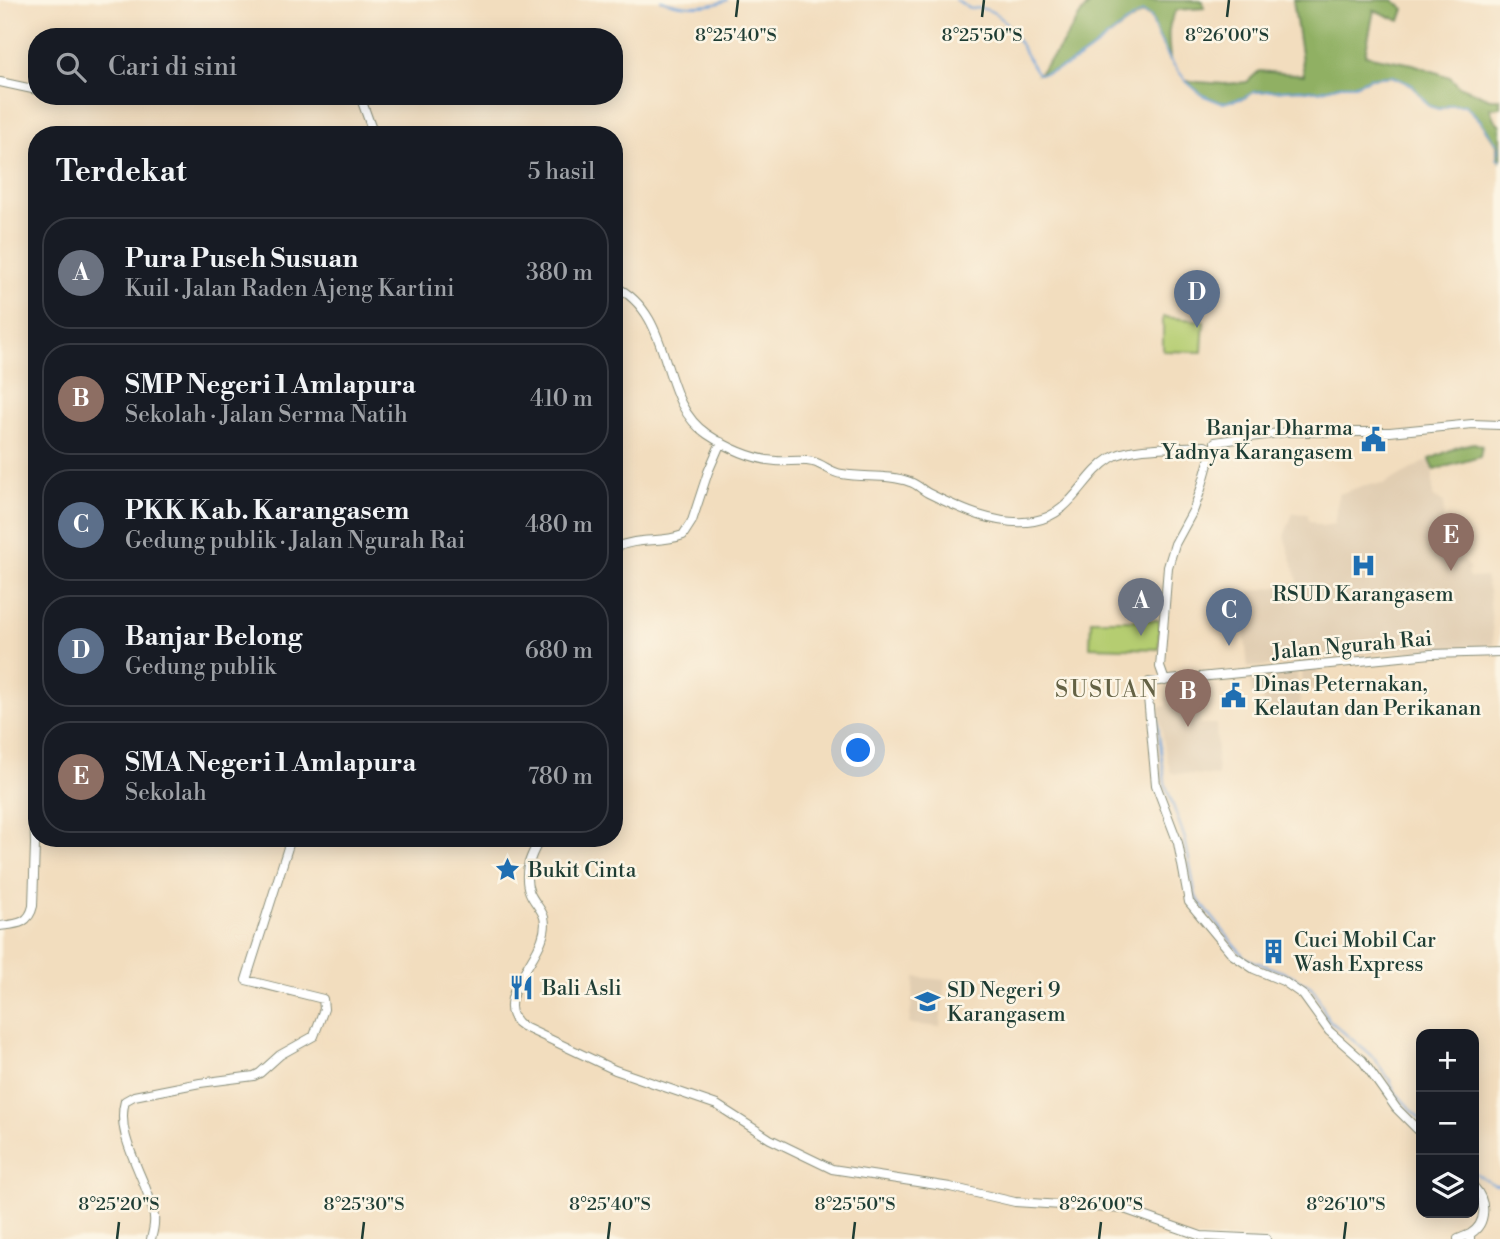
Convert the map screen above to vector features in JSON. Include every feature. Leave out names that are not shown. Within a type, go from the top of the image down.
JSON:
[{"type":"street","points":[[0,82],[28,88]]},
{"type":"street","points":[[363,105],[371,126]]},
{"type":"street","points":[[623,290],[646,312],[687,414],[699,428],[721,442],[742,453],[765,460],[814,462],[839,474],[910,482],[962,508],[1012,522],[1036,521],[1054,514],[1067,505],[1104,463],[1114,456],[1286,432],[1390,432],[1472,424],[1500,425]]},
{"type":"street","points":[[623,545],[636,540],[683,535],[692,521],[721,442]]},
{"type":"street","points":[[1165,681],[1160,667],[1163,605],[1170,558],[1179,534],[1194,509],[1211,444]]},
{"type":"street","name":"Jalan Ngurah Rai","points":[[1149,682],[1431,654],[1500,652]]},
{"type":"street","points":[[1160,667],[1149,682],[1147,698],[1156,785],[1178,843],[1189,902],[1233,956],[1254,969],[1283,981],[1303,995],[1329,1031],[1362,1060],[1396,1108],[1416,1128]]},
{"type":"street","points":[[0,926],[25,921],[31,915],[35,847]]},
{"type":"street","points":[[151,1239],[154,1217],[128,1142],[123,1111],[125,1101],[134,1096],[200,1083],[254,1076],[279,1055],[309,1040],[317,1031],[324,1009],[323,999],[246,980],[288,847]]},
{"type":"street","points":[[536,847],[528,866],[527,885],[531,898],[544,914],[546,924],[537,951],[509,1006],[512,1017],[522,1026],[615,1070],[717,1105],[770,1139],[832,1169],[950,1188],[1015,1202],[1124,1209],[1201,1236],[1266,1239]]},
{"type":"street","points":[[1458,1239],[1470,1237],[1479,1226],[1483,1212],[1482,1196],[1479,1193]]},
{"type":"shaded area","name":"RSUD Karangasem","points":[[1430,459],[1433,464],[1433,497],[1444,502],[1443,525],[1448,546],[1470,568],[1467,573],[1470,578],[1485,577],[1489,591],[1494,645],[1317,658],[1319,688],[1315,689],[1302,689],[1300,662],[1248,668],[1244,631],[1249,591],[1299,584],[1284,536],[1293,513],[1308,514],[1309,521],[1322,526],[1334,524],[1339,494],[1365,485],[1384,484]]},
{"type":"shaded area","points":[[1297,672],[1301,712],[1264,706],[1262,698],[1252,695],[1250,677]]},
{"type":"shaded area","points":[[1198,682],[1200,724],[1216,724],[1218,776],[1171,773],[1165,750],[1158,706],[1167,706],[1166,697],[1174,696],[1174,683]]},
{"type":"shaded area","name":"SD Negeri 9 Karangasem","points":[[915,977],[945,980],[940,1027],[909,1024]]},
{"type":"green space","points":[[1094,0],[1203,1],[1204,8],[1177,10],[1173,16],[1169,28],[1170,60],[1151,17],[1143,13],[1080,58],[1053,71],[1038,74],[1057,52],[1083,11]]},
{"type":"green space","points":[[1293,0],[1393,0],[1404,9],[1400,21],[1374,10],[1365,55],[1413,64],[1450,77],[1459,86],[1490,99],[1500,99],[1500,107],[1490,108],[1494,119],[1500,125],[1500,161],[1497,158],[1497,145],[1480,120],[1465,105],[1451,105],[1439,109],[1429,106],[1412,85],[1392,76],[1371,78],[1354,85],[1340,85],[1318,91],[1300,89],[1254,92],[1244,98],[1222,103],[1202,95],[1186,81],[1225,84],[1247,82],[1259,71],[1304,75]]},
{"type":"green space","points":[[1163,317],[1204,321],[1202,352],[1163,351]]},
{"type":"green space","points":[[1474,443],[1482,446],[1480,457],[1434,470],[1430,459]]},
{"type":"green space","points":[[1091,620],[1159,620],[1159,649],[1090,647]]},
{"type":"waterway","points":[[661,0],[694,6],[727,0]]},
{"type":"waterway","points":[[956,0],[971,9],[994,13],[1003,20],[1038,74],[1053,71],[1080,58],[1143,12],[1151,17],[1170,60],[1186,81],[1202,95],[1222,103],[1244,98],[1254,92],[1300,89],[1318,91],[1340,85],[1354,85],[1370,78],[1392,76],[1412,85],[1429,106],[1439,109],[1451,105],[1465,105],[1498,145],[1497,158],[1500,161]]},
{"type":"waterway","points":[[1157,686],[1155,700],[1165,783],[1185,839],[1196,897],[1245,958],[1291,975],[1310,986],[1328,1019],[1374,1058],[1395,1092],[1416,1115]]},
{"type":"waterway","points":[[1479,1176],[1500,1185]]},
{"type":"place","name":"Banjar Belong","points":[[1197,328]]},
{"type":"place","name":"Banjar Dharma Yadnya Karangasem","points":[[1373,440]]},
{"type":"place","name":"RSUD Karangasem","points":[[1363,565]]},
{"type":"place","name":"SMA Negeri 1 Amlapura","points":[[1451,571]]},
{"type":"place","name":"Pura Puseh Susuan","points":[[1141,636]]},
{"type":"place","name":"PKK Kab. Karangasem","points":[[1229,646]]},
{"type":"place","name":"Dinas Peternakan, Kelautan dan Perikanan","points":[[1234,696]]},
{"type":"place","name":"SMP Negeri 1 Amlapura","points":[[1188,727]]},
{"type":"place","name":"Bukit Cinta","points":[[508,870]]},
{"type":"place","name":"Cuci Mobil Car Wash Express","points":[[1274,952]]},
{"type":"place","name":"Bali Asli","points":[[522,988]]},
{"type":"place","name":"SD Negeri 9 Karangasem","points":[[927,1002]]},
{"type":"district","name":"SUSUAN","points":[[1107,689]]}]
